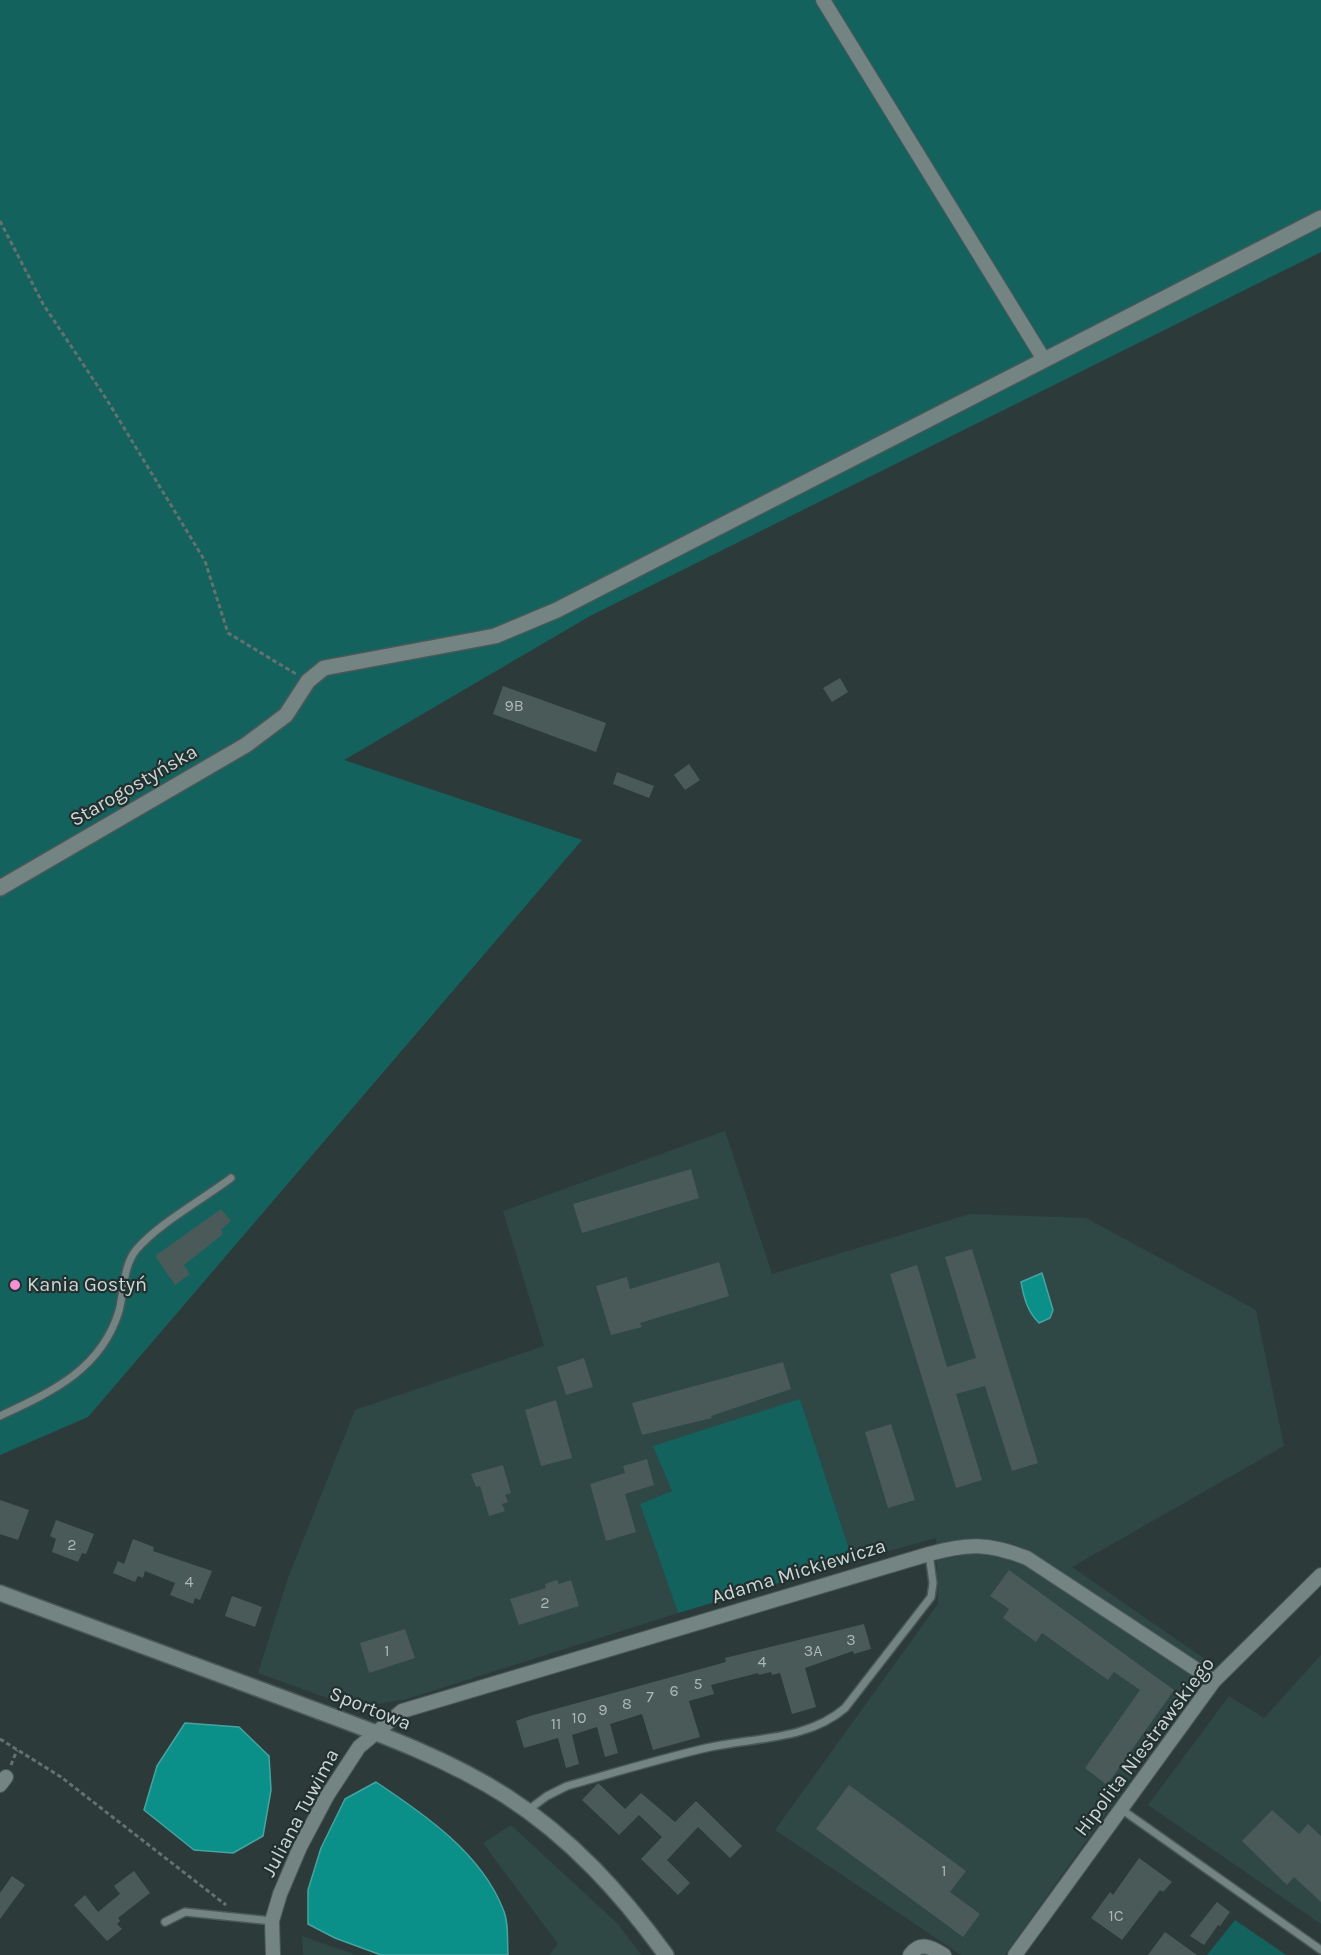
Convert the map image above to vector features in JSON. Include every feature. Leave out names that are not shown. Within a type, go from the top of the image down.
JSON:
[{"type":"street","points":[[823,0],[1043,358]]},
{"type":"street","points":[[308,681],[324,668],[495,636],[556,610],[1043,358],[1321,218]]},
{"type":"street","name":"Starogostyńska","points":[[0,888],[246,745],[286,715],[308,681]]},
{"type":"street","name":"Adama Mickiewicza","points":[[375,1733],[402,1711],[958,1546],[981,1545],[1003,1548],[1027,1558],[1214,1682]]},
{"type":"street","name":"Hipolita Niestrawskiego","points":[[1015,1955],[1214,1682],[1321,1575]]},
{"type":"street","name":"Sportowa","points":[[0,1593],[375,1733],[462,1771],[527,1811],[593,1866],[628,1905],[666,1955]]},
{"type":"street","name":"Juliana Tuwima","points":[[273,1955],[272,1921],[280,1894],[296,1856],[327,1796],[359,1747],[375,1733]]},
{"type":"street","points":[[910,1955],[915,1948],[923,1946],[932,1947],[944,1955]]},
{"type":"lane","points":[[0,1416],[56,1389],[86,1366],[112,1330],[135,1252],[148,1238],[231,1178]]},
{"type":"lane","points":[[527,1811],[547,1796],[567,1786],[706,1748],[809,1730],[829,1722],[845,1708],[931,1597],[933,1583],[929,1554]]},
{"type":"lane","points":[[1121,1809],[1321,1950]]},
{"type":"lane","points":[[165,1922],[185,1912],[272,1921]]},
{"type":"path","points":[[0,220],[43,304],[107,400],[205,561],[228,633],[308,681]]},
{"type":"path","points":[[0,1739],[62,1777],[234,1911],[233,1917]]},
{"type":"shaded area","points":[[0,0],[1321,0],[1321,252],[590,616],[344,760],[582,840],[88,1417],[0,1455]]},
{"type":"shaded area","points":[[725,1131],[772,1274],[970,1214],[1086,1218],[1256,1310],[1284,1446],[1072,1567],[1212,1664],[1005,1955],[961,1955],[775,1830],[938,1604],[936,1538],[853,1561],[800,1399],[672,1491],[640,1504],[678,1613],[407,1699],[355,1708],[258,1673],[288,1578],[355,1410],[544,1346],[503,1211]]},
{"type":"shaded area","points":[[1042,1273],[1053,1310],[1050,1318],[1039,1323],[1027,1304],[1021,1282]]},
{"type":"shaded area","points":[[800,1399],[853,1561],[678,1613],[640,1504],[672,1491],[653,1446]]},
{"type":"shaded area","points":[[1321,1655],[1321,1924],[1148,1805],[1229,1696],[1264,1718]]},
{"type":"shaded area","points":[[185,1723],[239,1727],[269,1756],[271,1790],[263,1836],[233,1853],[194,1850],[144,1810],[157,1766]]},
{"type":"shaded area","points":[[376,1782],[413,1807],[449,1836],[481,1870],[505,1914],[508,1955],[381,1955],[335,1938],[308,1924],[308,1890],[321,1848],[345,1799]]},
{"type":"shaded area","points":[[511,1825],[618,1924],[641,1955],[549,1955],[558,1944],[483,1843]]},
{"type":"shaded area","points":[[1235,1920],[1286,1955],[1207,1955]]},
{"type":"shaded area","points":[[302,1936],[356,1955],[303,1955]]},
{"type":"building","points":[[840,678],[848,692],[832,702],[823,688]]},
{"type":"building","points":[[503,686],[606,723],[596,752],[493,714]]},
{"type":"building","points":[[689,764],[700,780],[685,790],[674,775]]},
{"type":"building","points":[[617,772],[654,786],[649,798],[613,784]]},
{"type":"building","points":[[691,1169],[699,1198],[582,1233],[573,1204]]},
{"type":"building","points":[[221,1209],[231,1221],[221,1230],[223,1234],[184,1265],[190,1274],[175,1285],[155,1256]]},
{"type":"building","points":[[972,1249],[1038,1463],[1012,1471],[985,1386],[956,1394],[982,1480],[956,1488],[890,1274],[917,1265],[947,1367],[976,1358],[945,1257]]},
{"type":"building","points":[[719,1262],[729,1296],[640,1323],[642,1327],[611,1335],[596,1286],[627,1277],[630,1289]]},
{"type":"building","points":[[584,1358],[593,1387],[566,1395],[557,1367]]},
{"type":"building","points":[[783,1362],[791,1389],[711,1416],[712,1418],[642,1435],[632,1403]]},
{"type":"building","points":[[556,1400],[572,1458],[541,1466],[525,1410]]},
{"type":"building","points":[[891,1424],[915,1500],[888,1508],[865,1432]]},
{"type":"building","points":[[647,1459],[654,1485],[625,1494],[636,1532],[606,1541],[590,1484],[625,1473],[623,1466]]},
{"type":"building","points":[[503,1465],[511,1493],[505,1495],[508,1502],[502,1504],[505,1511],[489,1516],[480,1486],[476,1487],[471,1474]]},
{"type":"building","points":[[0,1500],[29,1510],[18,1540],[0,1534]]},
{"type":"building","points":[[56,1520],[94,1534],[86,1554],[82,1553],[78,1562],[52,1552],[56,1539],[50,1536]]},
{"type":"building","points":[[133,1539],[154,1547],[153,1551],[212,1571],[200,1600],[195,1598],[193,1604],[170,1595],[175,1583],[145,1571],[143,1578],[138,1576],[135,1582],[113,1573],[118,1561],[124,1564]]},
{"type":"building","points":[[1009,1570],[1174,1690],[1107,1785],[1085,1768],[1140,1690],[1114,1672],[1108,1680],[1042,1633],[1036,1642],[1003,1618],[1009,1609],[990,1596]]},
{"type":"building","points":[[557,1580],[559,1584],[571,1580],[579,1606],[519,1625],[510,1599],[546,1588],[545,1584]]},
{"type":"building","points":[[232,1596],[262,1607],[255,1627],[225,1616]]},
{"type":"building","points":[[864,1624],[871,1649],[854,1654],[853,1651],[805,1668],[816,1707],[792,1714],[780,1673],[772,1675],[771,1672],[759,1675],[758,1673],[711,1685],[714,1694],[689,1701],[700,1737],[653,1750],[642,1714],[610,1724],[618,1753],[605,1757],[597,1727],[572,1735],[579,1764],[566,1768],[558,1738],[524,1748],[516,1721],[726,1662],[725,1658]]},
{"type":"building","points":[[405,1629],[415,1658],[369,1673],[360,1643]]},
{"type":"building","points":[[598,1783],[625,1809],[641,1793],[675,1822],[696,1801],[742,1846],[730,1858],[698,1827],[667,1860],[690,1883],[678,1895],[641,1859],[662,1837],[639,1815],[619,1835],[582,1800]]},
{"type":"building","points":[[849,1785],[966,1871],[950,1892],[980,1914],[963,1937],[816,1829]]},
{"type":"building","points":[[1272,1810],[1299,1834],[1308,1824],[1321,1836],[1321,1902],[1294,1877],[1287,1885],[1242,1841]]},
{"type":"building","points":[[1139,1858],[1172,1882],[1163,1892],[1160,1890],[1122,1940],[1091,1918],[1110,1892],[1113,1895]]},
{"type":"building","points":[[134,1871],[150,1893],[118,1918],[120,1921],[117,1924],[122,1929],[107,1941],[74,1905],[85,1895],[98,1912],[120,1894],[114,1886]]},
{"type":"building","points":[[12,1876],[25,1885],[0,1919],[0,1893]]},
{"type":"building","points":[[1217,1902],[1230,1912],[1204,1945],[1190,1936]]},
{"type":"building","points":[[1165,1932],[1197,1955],[1148,1955]]},
{"type":"place","name":"Kania Gostyń","points":[[15,1285]]}]
